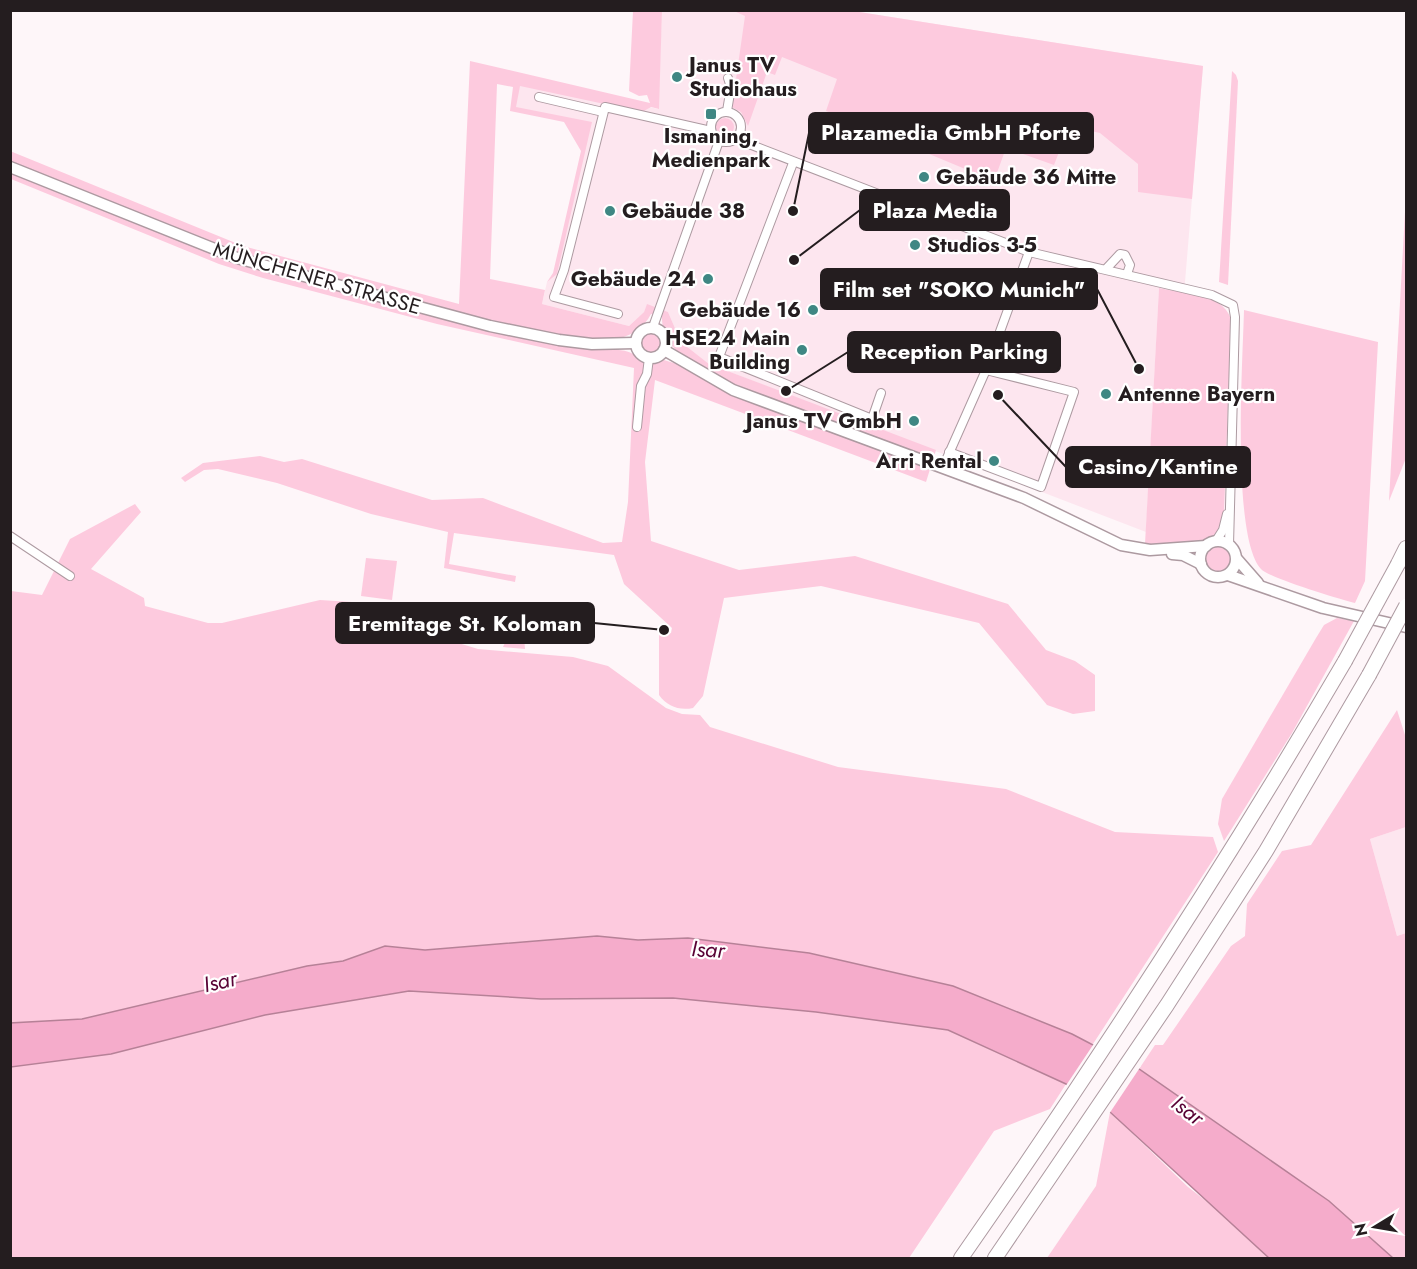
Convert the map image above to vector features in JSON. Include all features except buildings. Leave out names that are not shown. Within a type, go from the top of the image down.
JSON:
[{"type":"highway","points":[[961,1258],[1037,1151],[1242,836],[1345,661],[1407,548]]},
{"type":"highway","points":[[995,1258],[1060,1165],[1266,851],[1407,606]]},
{"type":"main road","name":"MÜNCHENER STRASSE","points":[[10,167],[237,258],[490,326],[570,341],[635,343]]},
{"type":"main road","points":[[653,327],[664,335],[664,350],[660,355],[648,358],[639,353],[635,343],[641,331],[653,327]]},
{"type":"main road","points":[[664,350],[733,390],[943,466],[1024,498],[1121,545],[1183,555],[1201,564],[1212,576],[1228,575],[1323,608],[1407,627]]},
{"type":"main road","points":[[1157,550],[1211,544],[1229,545],[1237,559],[1260,585]]},
{"type":"main road","points":[[1201,564],[1201,555],[1211,544]]},
{"type":"main road","points":[[1228,575],[1236,565],[1237,559]]},
{"type":"street","points":[[727,111],[732,87],[728,78]]},
{"type":"street","points":[[539,98],[603,112]]},
{"type":"street","points":[[618,314],[554,297],[564,270],[605,107],[711,131],[719,141],[736,139],[793,163],[1029,252],[1212,295],[1233,305],[1229,545]]},
{"type":"street","points":[[711,131],[713,117],[727,111],[735,115],[741,125],[736,139]]},
{"type":"street","points":[[653,327],[719,141]]},
{"type":"street","points":[[793,163],[719,357],[872,419],[881,393]]},
{"type":"street","points":[[943,466],[986,370],[1029,252]]},
{"type":"street","points":[[1106,269],[1120,254],[1125,255],[1130,265],[1127,274]]},
{"type":"street","points":[[637,428],[641,387],[647,374],[648,358]]},
{"type":"street","points":[[949,452],[1041,487],[1074,392],[986,370]]},
{"type":"street","points":[[1211,544],[1223,530],[1229,504]]},
{"type":"street","points":[[10,536],[70,576]]},
{"type":"shaded area","points":[[633,11],[662,11],[659,109],[651,107],[642,112],[520,86],[516,107],[592,122],[557,274],[547,282],[553,273],[581,151],[564,122],[510,111],[513,87],[497,84],[490,279],[545,290],[542,304],[629,326],[644,312],[647,304],[668,312],[681,342],[709,364],[936,450],[926,482],[655,380],[645,462],[651,541],[739,570],[855,556],[1008,604],[1046,650],[1075,661],[1095,675],[1095,711],[1073,714],[1047,705],[979,623],[821,586],[724,598],[703,696],[693,708],[678,708],[670,705],[659,695],[659,635],[671,633],[672,628],[624,584],[614,555],[454,533],[449,564],[516,576],[515,582],[444,568],[448,532],[371,514],[277,483],[218,469],[204,470],[185,482],[181,478],[203,463],[260,456],[284,462],[302,459],[432,500],[483,498],[603,543],[622,542],[628,502],[634,368],[437,324],[263,278],[219,264],[11,179],[10,151],[243,246],[459,304],[470,61],[650,103],[647,95],[639,96],[629,91]],"holes":[[[651,314],[662,316],[667,338],[681,355],[677,364],[664,360],[653,363],[651,373],[638,357],[619,350],[619,338],[638,330]]]},
{"type":"shaded area","points":[[662,11],[853,11],[1203,66],[1184,294],[1159,288],[1146,532],[709,364],[681,342],[668,312],[647,305],[644,312],[629,326],[542,304],[547,282],[557,272],[588,124],[514,108],[519,78],[658,109]]},
{"type":"shaded area","points":[[734,11],[853,11],[1203,66],[1192,199],[1138,192],[1138,164],[1100,133],[1069,126],[1054,165],[1006,148],[994,181],[826,111],[837,79],[782,57],[775,75],[767,72],[748,126],[741,112],[732,107],[745,16]]},
{"type":"shaded area","points":[[1232,71],[1238,81],[1228,285],[1219,282]]},
{"type":"shaded area","points":[[721,118],[729,118],[734,123],[732,134],[721,136],[716,131],[716,123]]},
{"type":"shaded area","points":[[1406,194],[1406,458],[1389,501]]},
{"type":"shaded area","points":[[1159,288],[1211,299],[1226,310],[1231,319],[1224,514],[1220,527],[1213,536],[1194,545],[1145,544]]},
{"type":"shaded area","points":[[1244,310],[1378,342],[1365,581],[1355,603],[1305,588],[1267,573],[1261,569],[1252,550],[1242,485],[1241,405]]},
{"type":"shaded area","points":[[651,332],[659,335],[662,343],[659,351],[651,354],[643,351],[640,343],[643,335]]},
{"type":"shaded area","points":[[135,504],[141,512],[91,569],[144,598],[145,606],[208,623],[222,623],[320,600],[352,602],[393,623],[478,649],[573,657],[608,666],[666,708],[682,714],[700,715],[710,727],[838,767],[1006,789],[1115,832],[1213,837],[1218,852],[1093,1044],[953,986],[810,953],[688,938],[638,940],[597,936],[425,950],[385,946],[343,961],[307,966],[82,1019],[11,1023],[11,591],[42,595],[70,539]]},
{"type":"shaded area","points":[[1218,546],[1227,550],[1231,559],[1227,568],[1218,572],[1209,568],[1205,559],[1209,550]]},
{"type":"shaded area","points":[[366,558],[397,561],[392,600],[361,596]]},
{"type":"shaded area","points":[[1337,618],[1354,621],[1292,733],[1224,841],[1218,824],[1222,799],[1324,625]]},
{"type":"shaded area","points":[[515,621],[523,622],[525,649],[503,647]]},
{"type":"shaded area","points":[[1397,710],[1406,738],[1406,827],[1370,839],[1397,936],[1406,933],[1406,1258],[1393,1258],[1329,1201],[1139,1069],[1155,1045],[1163,1045],[1231,946],[1245,936],[1247,904],[1282,851],[1311,845]]},
{"type":"shaded area","points":[[1406,827],[1406,933],[1397,936],[1370,839]]},
{"type":"shaded area","points":[[409,991],[541,999],[673,998],[816,1012],[948,1030],[1066,1084],[1050,1109],[994,1131],[909,1258],[11,1258],[10,1067],[111,1054],[265,1015]]},
{"type":"shaded area","points":[[1110,1112],[1188,1187],[1219,1211],[1269,1258],[1047,1258],[1096,1186]]},
{"type":"water","name":"Isar","points":[[597,936],[638,940],[688,938],[809,953],[953,986],[1072,1034],[1139,1069],[1329,1201],[1393,1258],[1269,1258],[1110,1112],[1066,1084],[948,1030],[816,1012],[673,998],[541,999],[409,991],[265,1015],[111,1054],[11,1067],[10,1023],[82,1019],[307,966],[343,961],[385,946],[425,950]]},
{"type":"pier","points":[[1095,1042],[1141,1066],[1109,1114],[1065,1087]]},
{"type":"place","name":"Janus TV Studiohaus","points":[[677,77]]},
{"type":"place","name":"Ismaning, Medienpark","points":[[711,114]]},
{"type":"place","name":"Gebäude 36 Mitte","points":[[924,177]]},
{"type":"place","name":"Gebäude 38","points":[[610,211]]},
{"type":"place","name":"Plazamedia GmbH Pforte","points":[[793,211]]},
{"type":"place","name":"Studios 3-5","points":[[915,245]]},
{"type":"place","name":"Plaza Media","points":[[794,260]]},
{"type":"place","name":"Gebäude 24","points":[[708,279]]},
{"type":"place","name":"Gebäude 16","points":[[813,310]]},
{"type":"place","name":"HSE24 Main Building","points":[[802,350]]},
{"type":"place","name":"Film set \"SOKO Munich\"","points":[[1139,369]]},
{"type":"place","name":"Reception Parking","points":[[786,391]]},
{"type":"place","name":"Antenne Bayern","points":[[1106,394]]},
{"type":"place","name":"Casino/Kantine","points":[[998,395]]},
{"type":"place","name":"Janus TV GmbH","points":[[914,421]]},
{"type":"place","name":"Arri Rental","points":[[994,461]]},
{"type":"place","name":"Eremitage St. Koloman","points":[[664,630]]}]
